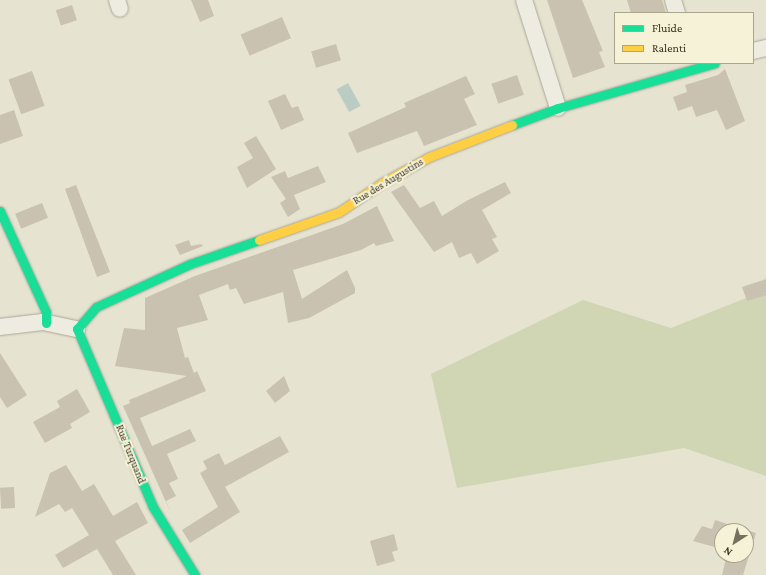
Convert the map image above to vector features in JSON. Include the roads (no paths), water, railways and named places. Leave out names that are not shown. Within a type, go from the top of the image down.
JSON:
[{"type":"street","points":[[524,0],[558,108]]},
{"type":"street","points":[[673,0],[677,12]]},
{"type":"street","points":[[754,51],[766,48]]},
{"type":"street","name":"Rue des Augustins","points":[[77,329],[96,307],[190,264],[339,212],[382,183],[429,157],[558,108],[694,66],[708,64]]},
{"type":"street","points":[[0,211],[46,312],[46,323]]},
{"type":"street","points":[[0,327],[23,323],[46,323],[77,329]]},
{"type":"street","name":"Rue Turquand","points":[[77,329],[153,506],[195,575]]}]
